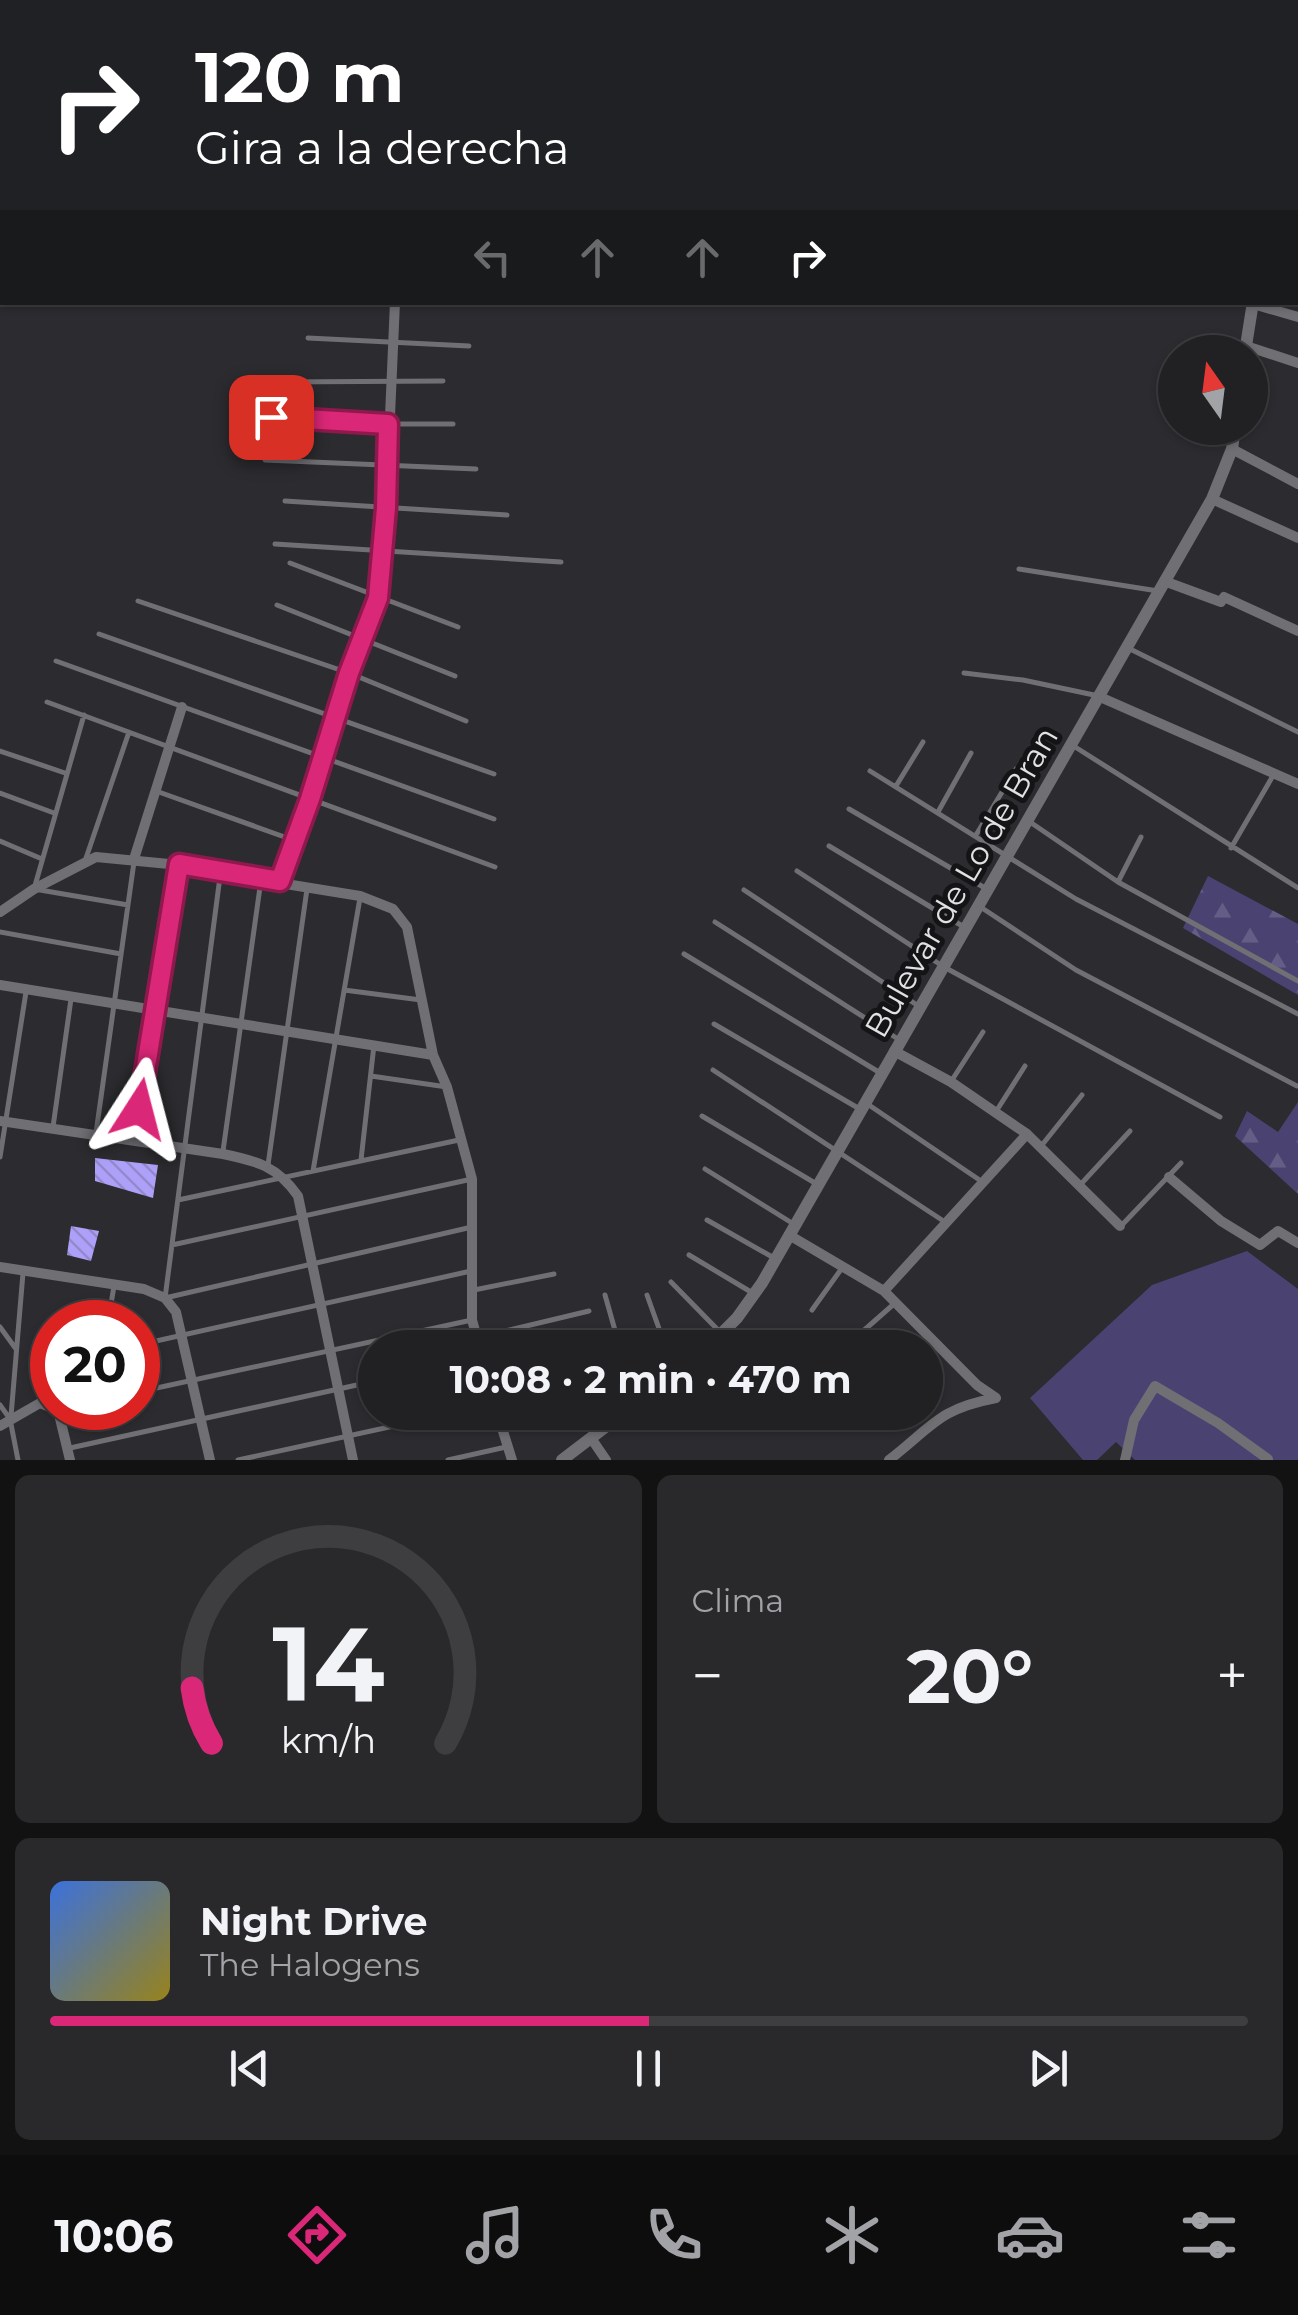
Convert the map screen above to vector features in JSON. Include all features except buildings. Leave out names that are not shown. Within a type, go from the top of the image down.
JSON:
[{"type":"street","points":[[280,881],[378,598],[395,305]]},
{"type":"street","points":[[1247,335],[1253,305]]},
{"type":"street","points":[[1259,305],[1298,318]]},
{"type":"street","points":[[1268,355],[1298,363]]},
{"type":"street","name":"Bulevar de Lo de Bran","points":[[725,1330],[775,1259],[1100,697],[1212,499],[1233,445]]},
{"type":"street","points":[[1232,449],[1298,484]]},
{"type":"street","points":[[1212,499],[1298,538]]},
{"type":"street","points":[[1161,586],[1220,602],[1224,597],[1298,631]]},
{"type":"street","points":[[1100,697],[1298,784]]},
{"type":"street","points":[[134,859],[182,707]]},
{"type":"street","points":[[0,912],[34,889],[96,857],[221,869],[261,880],[360,896],[393,908],[407,927],[433,1055],[447,1087],[472,1179],[475,1330]]},
{"type":"street","points":[[0,985],[433,1055]]},
{"type":"street","points":[[897,1046],[1042,1144],[1120,1226]]},
{"type":"street","points":[[3,1122],[222,1154],[256,1161],[284,1176],[298,1196],[354,1460]]},
{"type":"street","points":[[884,1291],[1028,1134]]},
{"type":"street","points":[[1169,1177],[1222,1222],[1260,1245],[1278,1231],[1298,1243]]},
{"type":"street","points":[[792,1230],[884,1291],[917,1330]]},
{"type":"street","points":[[0,1267],[144,1289],[165,1298],[176,1312],[210,1460]]},
{"type":"street","points":[[943,1357],[996,1398],[959,1405],[943,1415]]},
{"type":"street","points":[[1125,1460],[1134,1420],[1156,1386],[1268,1459]]},
{"type":"street","points":[[5,1423],[30,1409]]},
{"type":"street","points":[[502,1430],[512,1460]]},
{"type":"street","points":[[562,1460],[602,1430]]},
{"type":"street","points":[[889,1460],[923,1430]]},
{"type":"street","points":[[591,1438],[606,1460]]},
{"type":"lane","points":[[308,338],[468,346]]},
{"type":"lane","points":[[280,382],[443,382]]},
{"type":"lane","points":[[271,417],[454,424]]},
{"type":"lane","points":[[265,460],[476,469]]},
{"type":"lane","points":[[284,501],[507,515]]},
{"type":"lane","points":[[275,544],[560,562]]},
{"type":"lane","points":[[290,563],[458,626]]},
{"type":"lane","points":[[1019,570],[1161,586]]},
{"type":"lane","points":[[138,601],[349,673],[466,721]]},
{"type":"lane","points":[[277,605],[455,676]]},
{"type":"lane","points":[[99,634],[494,774]]},
{"type":"lane","points":[[1126,647],[1298,732]]},
{"type":"lane","points":[[56,661],[494,819]]},
{"type":"lane","points":[[964,673],[1024,680],[1100,697]]},
{"type":"lane","points":[[47,702],[495,867]]},
{"type":"lane","points":[[84,715],[34,889],[128,905]]},
{"type":"lane","points":[[84,862],[129,732]]},
{"type":"lane","points":[[896,786],[924,742]]},
{"type":"lane","points":[[1072,745],[1298,888]]},
{"type":"lane","points":[[0,751],[65,773]]},
{"type":"lane","points":[[938,812],[971,753]]},
{"type":"lane","points":[[870,770],[1076,898],[1298,1014]]},
{"type":"lane","points":[[976,835],[1016,770]]},
{"type":"lane","points":[[1231,848],[1274,774]]},
{"type":"lane","points":[[156,790],[292,840]]},
{"type":"lane","points":[[0,794],[54,813]]},
{"type":"lane","points":[[849,809],[988,890]]},
{"type":"lane","points":[[1028,820],[1118,882],[1298,980]]},
{"type":"lane","points":[[1118,882],[1141,837]]},
{"type":"lane","points":[[0,842],[42,859]]},
{"type":"lane","points":[[829,846],[966,928]]},
{"type":"lane","points":[[96,1136],[134,859]]},
{"type":"lane","points":[[134,1142],[179,864]]},
{"type":"lane","points":[[221,869],[165,1298],[474,1226]]},
{"type":"lane","points":[[797,871],[944,967],[1220,1117]]},
{"type":"lane","points":[[222,1154],[261,880]]},
{"type":"lane","points":[[268,1168],[308,886]]},
{"type":"lane","points":[[744,890],[920,1007]]},
{"type":"lane","points":[[313,1170],[360,896]]},
{"type":"lane","points":[[979,906],[1076,970],[1297,1086]]},
{"type":"lane","points":[[715,922],[897,1046]]},
{"type":"lane","points":[[0,932],[121,954]]},
{"type":"lane","points":[[684,954],[882,1074]]},
{"type":"lane","points":[[0,1158],[26,989]]},
{"type":"lane","points":[[344,990],[422,1000]]},
{"type":"lane","points":[[52,1130],[72,996]]},
{"type":"lane","points":[[714,1024],[863,1106],[983,1182]]},
{"type":"lane","points":[[951,1082],[983,1032]]},
{"type":"lane","points":[[361,1160],[374,1045]]},
{"type":"lane","points":[[996,1111],[1025,1066]]},
{"type":"lane","points":[[713,1070],[946,1223]]},
{"type":"lane","points":[[371,1076],[447,1087]]},
{"type":"lane","points":[[1042,1144],[1082,1095]]},
{"type":"lane","points":[[702,1116],[818,1185]]},
{"type":"lane","points":[[1080,1185],[1130,1131]]},
{"type":"lane","points":[[178,1200],[463,1139]]},
{"type":"lane","points":[[1120,1226],[1181,1163]]},
{"type":"lane","points":[[705,1169],[792,1230]]},
{"type":"lane","points":[[172,1245],[472,1179]]},
{"type":"lane","points":[[707,1220],[775,1259]]},
{"type":"lane","points":[[689,1255],[754,1294]]},
{"type":"lane","points":[[812,1310],[844,1265]]},
{"type":"lane","points":[[5,1423],[24,1269]]},
{"type":"lane","points":[[160,1340],[473,1270]]},
{"type":"lane","points":[[473,1290],[554,1274]]},
{"type":"lane","points":[[670,1282],[718,1330]]},
{"type":"lane","points":[[111,1300],[114,1284]]},
{"type":"lane","points":[[604,1295],[615,1330]]},
{"type":"lane","points":[[648,1295],[660,1330]]},
{"type":"lane","points":[[865,1330],[896,1303]]},
{"type":"lane","points":[[523,1330],[589,1312]]},
{"type":"lane","points":[[160,1387],[472,1320]]},
{"type":"lane","points":[[0,1327],[16,1350]]},
{"type":"lane","points":[[68,1454],[358,1385]]},
{"type":"lane","points":[[0,1405],[18,1460]]},
{"type":"lane","points":[[238,1460],[376,1430]]},
{"type":"lane","points":[[448,1460],[506,1447]]},
{"type":"green space","points":[[1208,876],[1298,924],[1298,995],[1183,928]]},
{"type":"green space","points":[[1298,1102],[1298,1194],[1235,1136],[1247,1111],[1278,1132]]},
{"type":"green space","points":[[1247,1251],[1298,1289],[1298,1460],[1135,1460],[1116,1442],[1097,1460],[1083,1460],[1030,1398],[1152,1285]]},
{"type":"route","points":[[139,1109],[179,864],[280,881],[382,578],[388,424],[271,417]]}]
